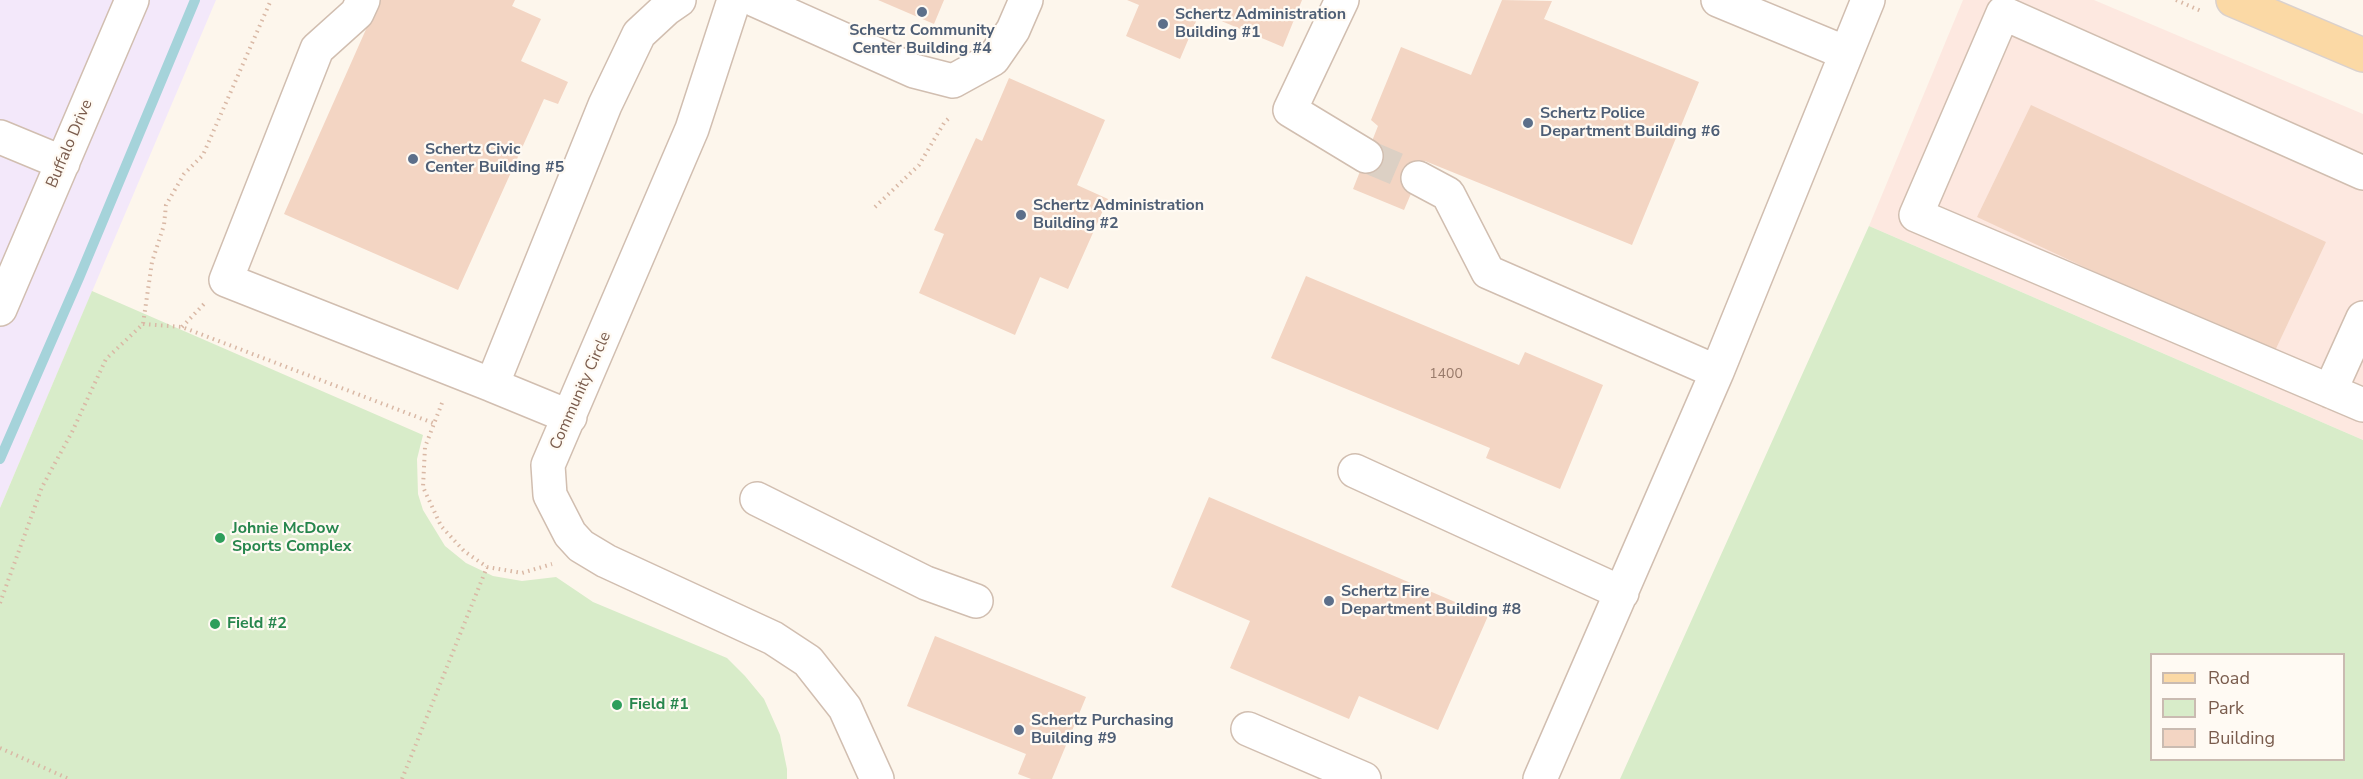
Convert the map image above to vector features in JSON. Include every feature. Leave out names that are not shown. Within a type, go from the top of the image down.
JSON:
[{"type":"main road","points":[[2232,0],[2363,55]]},
{"type":"street","name":"Buffalo Drive","points":[[3,299],[132,0]]},
{"type":"street","points":[[363,0],[357,13],[317,49],[226,280],[570,417]]},
{"type":"street","points":[[492,385],[605,105],[639,34],[679,0]]},
{"type":"street","name":"Community Circle","points":[[734,0],[692,129],[548,465],[550,495],[570,534],[581,546],[606,561],[773,638],[808,661],[845,708],[877,779]]},
{"type":"street","points":[[754,0],[914,70],[953,81],[993,59],[1013,30],[1026,0]]},
{"type":"street","points":[[1342,0],[1290,110],[1366,156]]},
{"type":"street","points":[[1718,0],[1846,53]]},
{"type":"street","points":[[1540,779],[1717,372],[1868,0]]},
{"type":"street","points":[[2363,173],[2003,13],[1916,215],[2363,405]]},
{"type":"street","points":[[0,137],[63,163]]},
{"type":"street","points":[[1418,178],[1448,194],[1488,272],[1717,372]]},
{"type":"street","points":[[2330,391],[2363,318]]},
{"type":"street","points":[[1355,471],[1622,593]]},
{"type":"street","points":[[757,499],[926,582],[976,601]]},
{"type":"street","points":[[1248,729],[1364,779]]},
{"type":"path","points":[[0,603],[42,487],[72,432],[106,359],[142,324],[152,262],[165,225],[166,205],[184,174],[203,155],[271,0]]},
{"type":"path","points":[[875,207],[919,165],[944,123],[953,115]]},
{"type":"path","points":[[142,324],[182,327],[433,423],[425,447],[423,487],[441,526],[464,551],[487,567],[522,573],[546,568],[581,546]]},
{"type":"path","points":[[402,779],[487,567]]},
{"type":"path","points":[[0,748],[69,779]]},
{"type":"shaded area","points":[[0,0],[216,0],[0,508]]},
{"type":"shaded area","points":[[1963,0],[2094,0],[2363,114],[2363,440],[1869,226]]},
{"type":"green space","points":[[1869,226],[2363,440],[2363,779],[1620,779]]},
{"type":"green space","name":"Johnie McDow Sports Complex","points":[[92,291],[423,435],[417,459],[418,494],[423,510],[445,546],[466,563],[493,576],[522,581],[556,577],[593,602],[727,658],[764,699],[780,735],[787,779],[0,779],[0,508]]},
{"type":"building","name":"Schertz Civic Center Building #5","points":[[379,0],[515,0],[512,6],[541,19],[521,61],[568,82],[558,104],[544,99],[458,290],[284,214]]},
{"type":"building","name":"Schertz Community Center Building #4","points":[[878,0],[944,0],[934,24]]},
{"type":"building","name":"Schertz Administration Building #1","points":[[1127,0],[1302,0],[1283,47],[1200,12],[1180,59],[1126,36],[1139,5]]},
{"type":"building","name":"Schertz Police Department Building #6","points":[[1502,0],[1552,1],[1544,19],[1699,82],[1632,245],[1425,161],[1404,210],[1353,189],[1378,126],[1371,120],[1401,47],[1471,75]]},
{"type":"building","name":"Schertz Administration Building #2","points":[[1009,78],[1105,120],[1077,185],[1108,199],[1068,289],[1040,277],[1015,335],[919,293],[944,234],[934,230],[976,138],[982,141]]},
{"type":"building","points":[[2031,105],[2326,242],[2273,355],[1977,217]]},
{"type":"building","points":[[1306,276],[1519,365],[1525,352],[1603,385],[1560,489],[1486,458],[1490,448],[1271,358]]},
{"type":"building","name":"Schertz Fire Department Building #8","points":[[1209,497],[1488,616],[1438,730],[1359,696],[1349,719],[1230,668],[1250,621],[1171,587]]},
{"type":"building","name":"Schertz Purchasing Building #9","points":[[935,636],[1086,697],[1052,779],[1031,779],[1018,774],[1026,754],[907,706]]},
{"type":"waterway","points":[[0,459],[79,278],[195,0]]},
{"type":"tunnel","points":[[1366,156],[1418,178]]},
{"type":"place","name":"Schertz Community Center Building #4","points":[[922,12]]},
{"type":"place","name":"Schertz Administration Building #1","points":[[1163,24]]},
{"type":"place","name":"Schertz Police Department Building #6","points":[[1528,123]]},
{"type":"place","name":"Schertz Civic Center Building #5","points":[[413,159]]},
{"type":"place","name":"Schertz Administration Building #2","points":[[1021,215]]},
{"type":"place","name":"Johnie McDow Sports Complex","points":[[220,538]]},
{"type":"place","name":"Schertz Fire Department Building #8","points":[[1329,601]]},
{"type":"place","name":"Field #2","points":[[215,624]]},
{"type":"place","name":"Field #1","points":[[617,705]]},
{"type":"place","name":"Schertz Purchasing Building #9","points":[[1019,730]]}]
